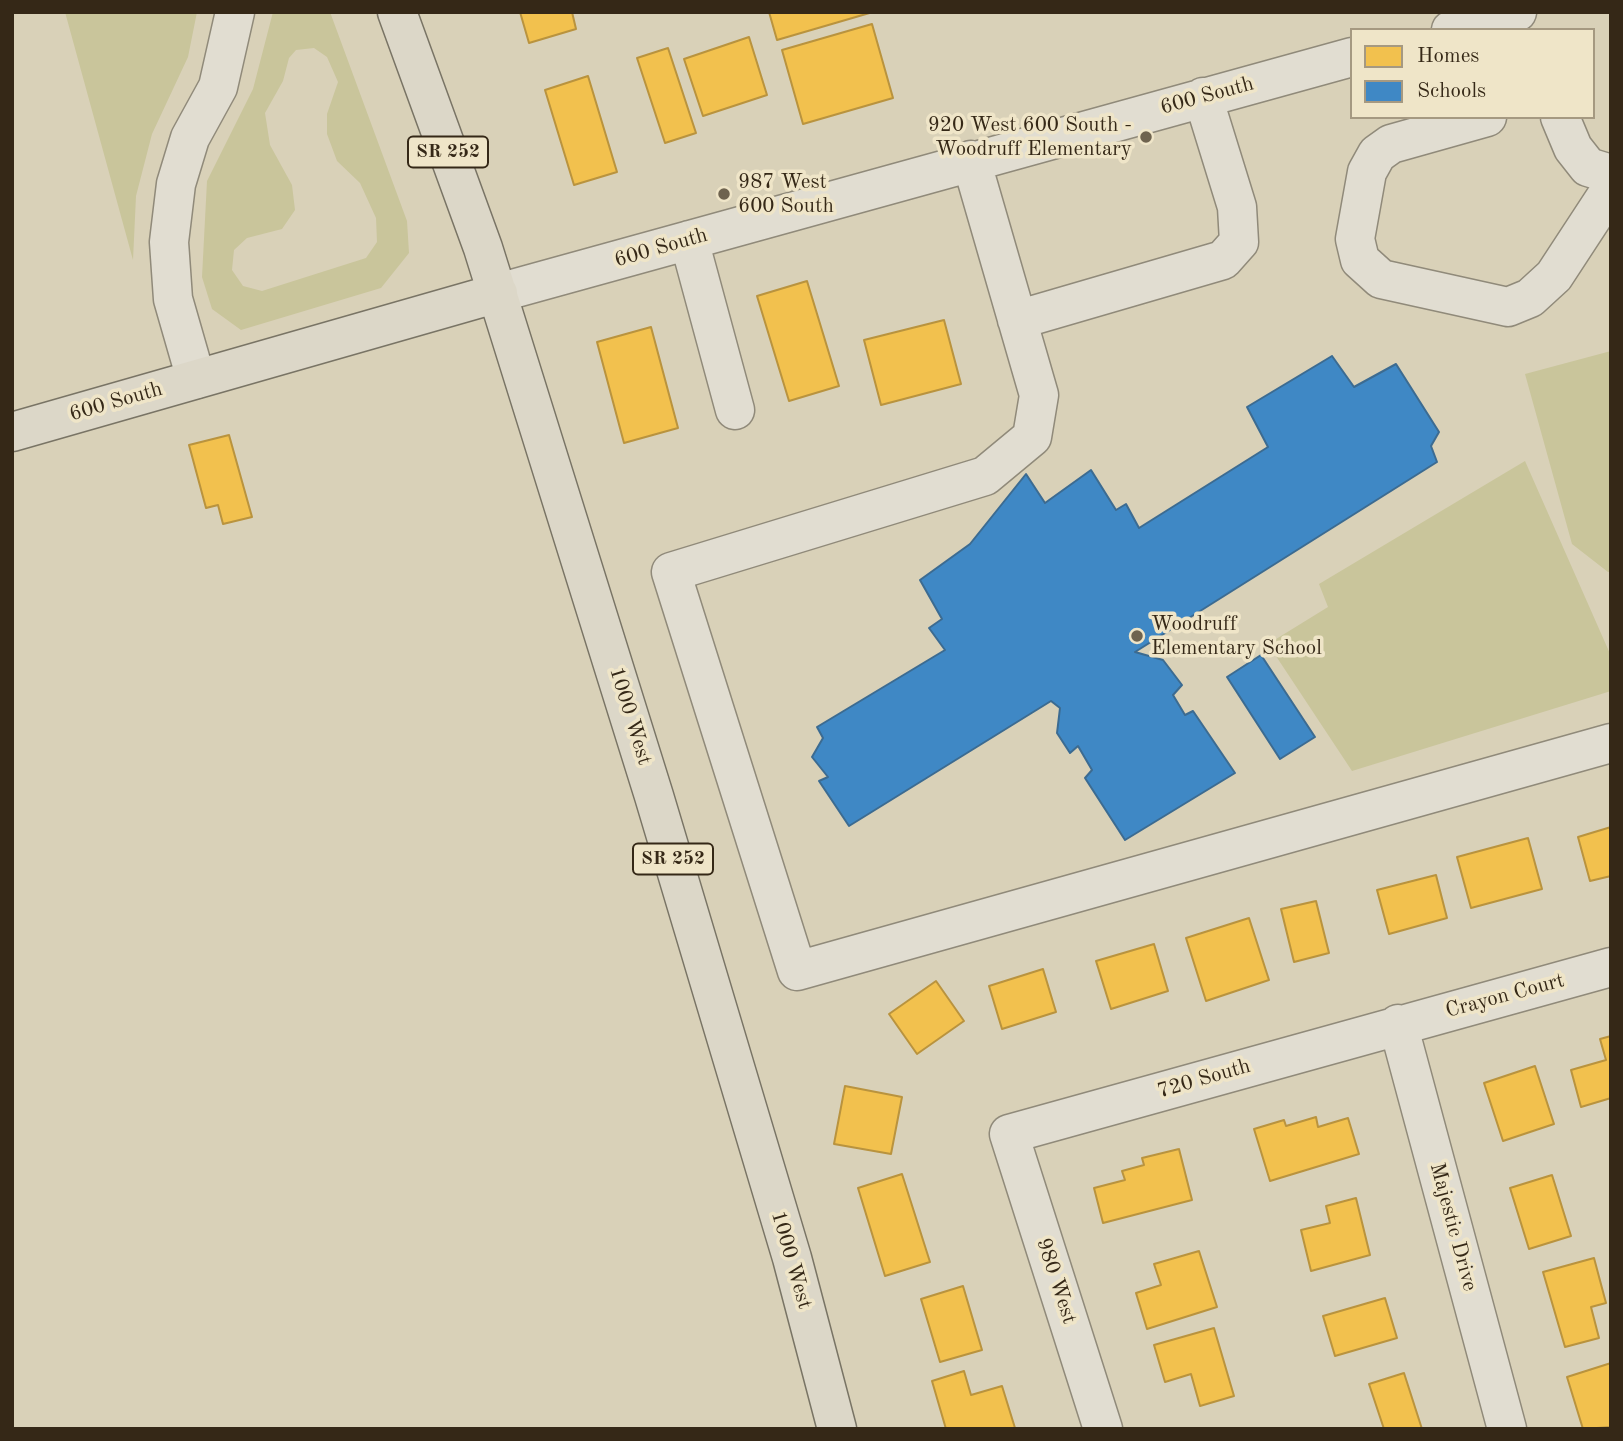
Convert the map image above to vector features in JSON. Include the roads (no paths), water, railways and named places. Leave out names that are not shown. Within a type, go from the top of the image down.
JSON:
[{"type":"main road","name":"1000 West","points":[[397,12],[498,293],[658,809],[792,1258],[836,1429]]},
{"type":"main road","name":"600 South","points":[[12,432],[498,293]]},
{"type":"street","points":[[197,379],[173,299],[169,242],[176,184],[190,138],[218,86],[235,12]]},
{"type":"street","points":[[1458,28],[1517,12]]},
{"type":"street","name":"600 South","points":[[498,293],[971,160],[1350,58]]},
{"type":"street","points":[[1017,320],[1223,260],[1239,242],[1237,208],[1203,97]]},
{"type":"street","points":[[1480,119],[1391,144],[1377,154],[1367,172],[1355,239],[1360,260],[1381,279],[1508,307],[1530,298],[1554,275],[1611,188]]},
{"type":"street","points":[[1561,119],[1573,148],[1588,167],[1611,174]]},
{"type":"street","points":[[971,160],[1039,395],[1032,437],[985,475],[671,572],[797,971],[1611,743]]},
{"type":"street","points":[[689,240],[735,410]]},
{"type":"street","name":"Crayon Court","points":[[1398,1024],[1611,967]]},
{"type":"street","name":"720 South","points":[[1009,1134],[1398,1024]]},
{"type":"street","name":"Majestic Drive","points":[[1398,1024],[1507,1429]]},
{"type":"street","name":"980 West","points":[[1009,1134],[1102,1429]]},
{"type":"place","name":"920 West 600 South - Woodruff Elementary","points":[[1146,137]]},
{"type":"place","name":"987 West 600 South","points":[[724,194]]},
{"type":"place","name":"Woodruff Elementary School","points":[[1137,636]]}]
